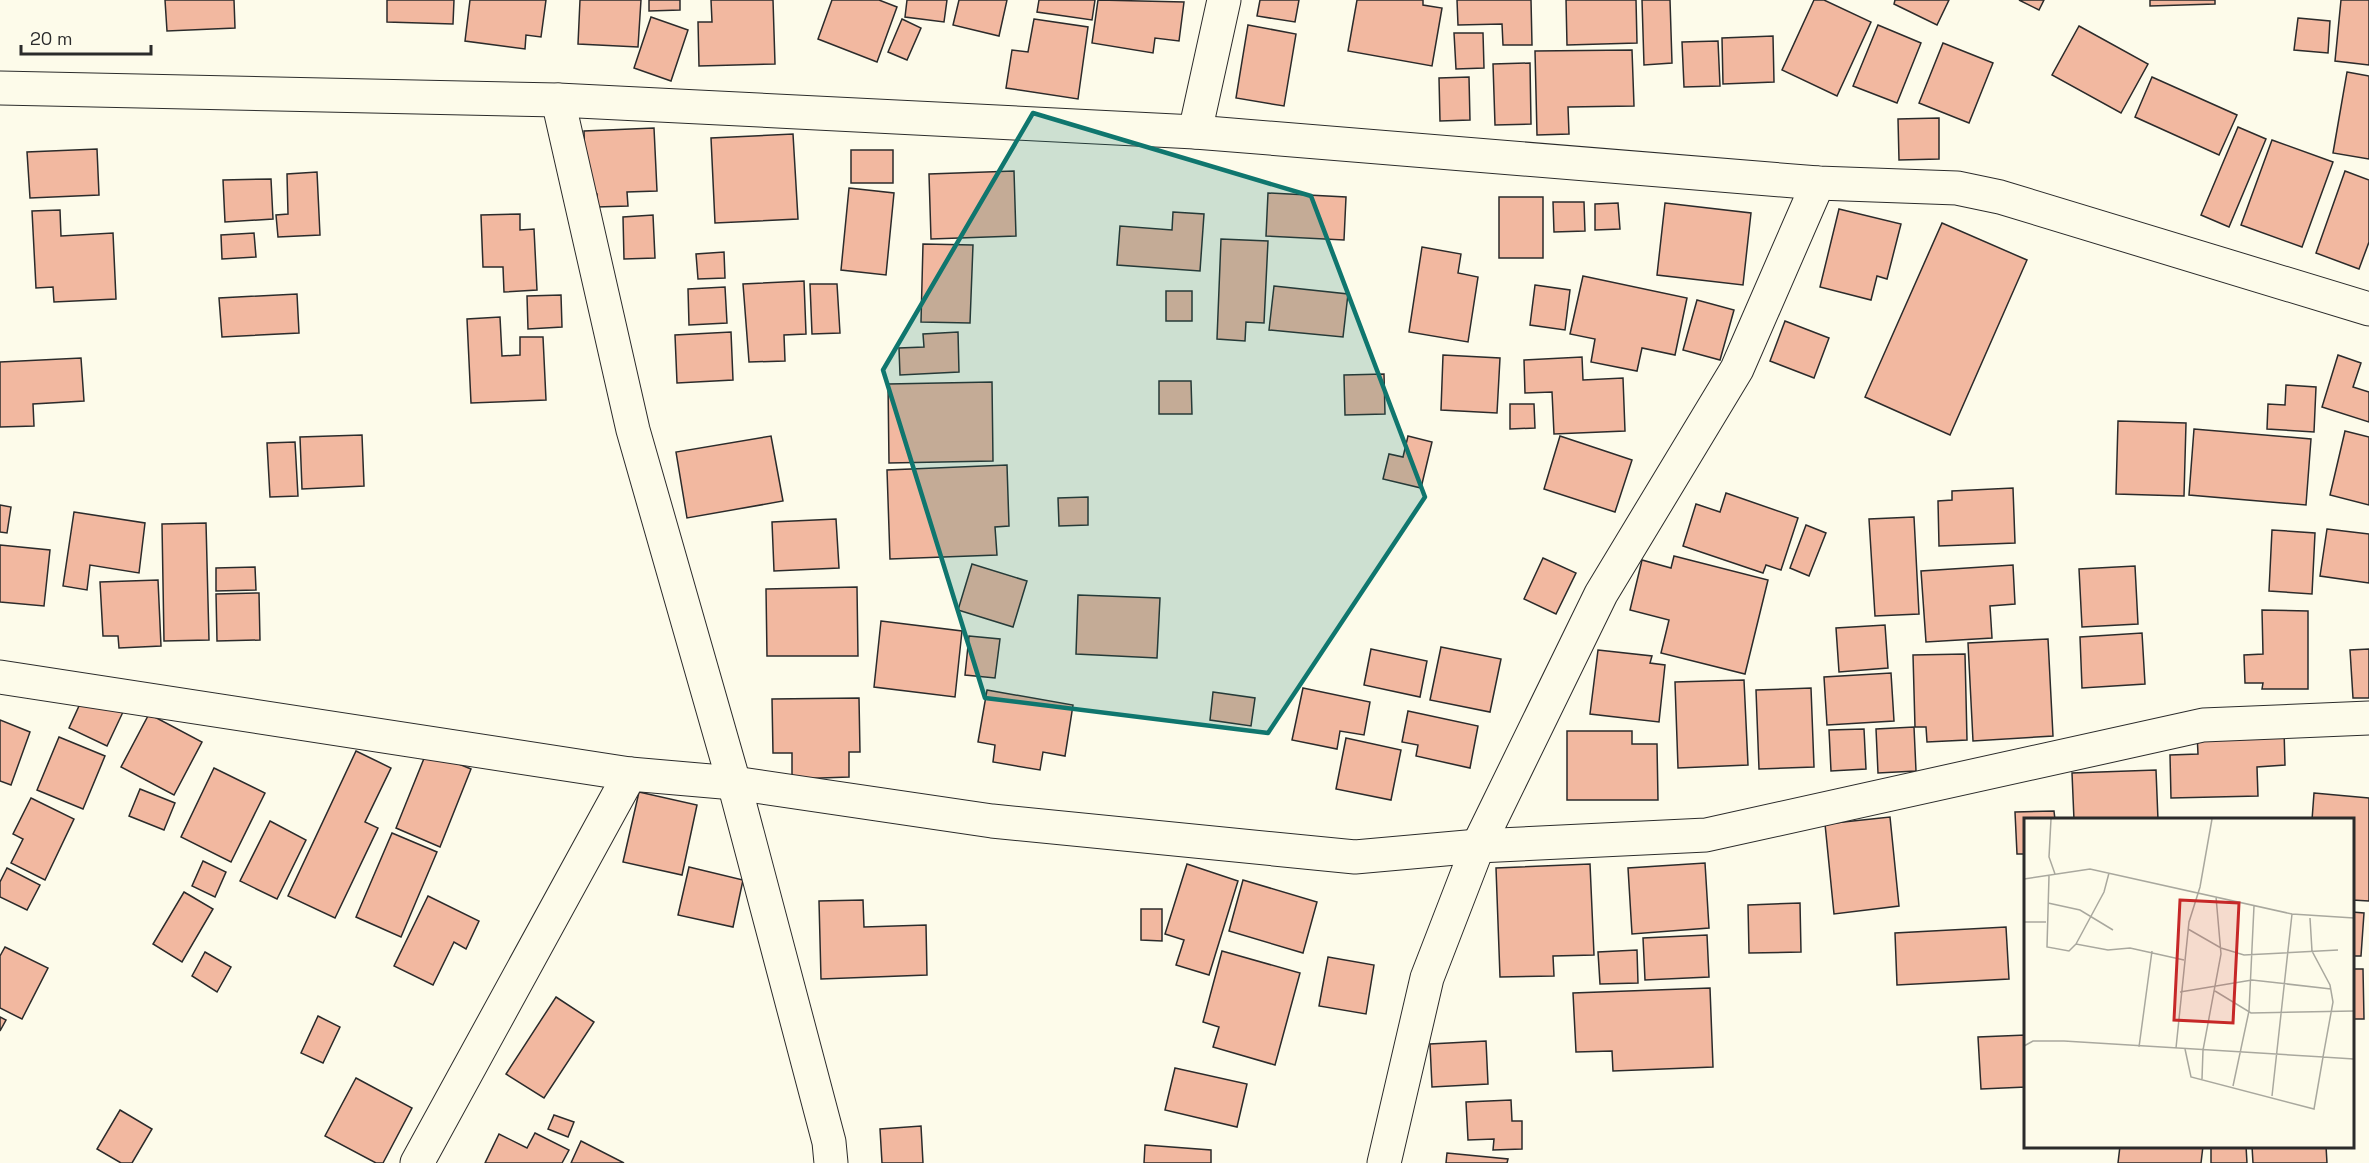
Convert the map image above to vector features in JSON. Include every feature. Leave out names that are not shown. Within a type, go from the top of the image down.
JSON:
[{"type":"street","points":[[1195,132],[1224,0]]},
{"type":"street","points":[[0,88],[558,100],[1195,132],[1818,183],[1958,188],[2000,197],[2369,309]]},
{"type":"street","points":[[558,100],[633,430],[734,783],[829,1142],[831,1163]]},
{"type":"street","points":[[1384,1163],[1427,978],[1478,846],[1601,594],[1737,369],[1818,183]]},
{"type":"street","points":[[0,677],[630,774],[734,783],[992,821],[1355,857],[1478,846],[1706,835],[2204,725],[2369,718]]},
{"type":"street","points":[[417,1163],[630,774]]},
{"type":"highlighted area","points":[[1033,113],[1311,196],[1425,497],[1268,733],[985,698],[883,370]]},
{"type":"building","points":[[165,0],[234,0],[235,28],[167,31]]},
{"type":"building","points":[[387,0],[454,0],[453,24],[387,22]]},
{"type":"building","points":[[470,0],[546,0],[541,37],[526,35],[525,49],[465,41]]},
{"type":"building","points":[[580,0],[641,0],[638,47],[578,44]]},
{"type":"building","points":[[649,0],[680,0],[680,10],[649,11]]},
{"type":"building","points":[[711,0],[773,0],[775,64],[699,66],[698,22],[712,22]]},
{"type":"building","points":[[832,0],[879,0],[897,7],[877,62],[818,39]]},
{"type":"building","points":[[907,0],[947,0],[944,22],[905,17]]},
{"type":"building","points":[[959,0],[1007,0],[999,36],[953,25]]},
{"type":"building","points":[[1039,0],[1095,0],[1092,20],[1037,12]]},
{"type":"building","points":[[1098,0],[1184,2],[1179,41],[1155,38],[1153,53],[1092,43]]},
{"type":"building","points":[[1260,0],[1299,0],[1295,22],[1257,16]]},
{"type":"building","points":[[1357,0],[1423,0],[1423,5],[1442,8],[1432,66],[1348,51]]},
{"type":"building","points":[[1457,0],[1531,0],[1532,45],[1503,45],[1502,24],[1458,25]]},
{"type":"building","points":[[1566,0],[1636,0],[1637,43],[1567,45]]},
{"type":"building","points":[[1642,0],[1670,0],[1672,63],[1644,65]]},
{"type":"building","points":[[1814,0],[1824,0],[1871,22],[1837,96],[1782,70]]},
{"type":"building","points":[[1895,0],[1949,0],[1937,25],[1894,4]]},
{"type":"building","points":[[2019,0],[2044,0],[2039,10]]},
{"type":"building","points":[[2150,0],[2215,0],[2215,4],[2150,6]]},
{"type":"building","points":[[2341,0],[2369,0],[2369,65],[2335,61]]},
{"type":"building","points":[[651,17],[688,30],[671,81],[634,68]]},
{"type":"building","points":[[2298,18],[2330,21],[2328,53],[2294,50]]},
{"type":"building","points":[[902,19],[921,28],[907,60],[888,52]]},
{"type":"building","points":[[1034,19],[1088,27],[1078,99],[1006,88],[1012,50],[1028,52]]},
{"type":"building","points":[[1248,25],[1296,34],[1284,106],[1236,98]]},
{"type":"building","points":[[1878,25],[1921,43],[1897,103],[1853,86]]},
{"type":"building","points":[[2079,26],[2148,64],[2121,113],[2052,75]]},
{"type":"building","points":[[1454,33],[1483,33],[1484,68],[1456,69]]},
{"type":"building","points":[[1773,36],[1774,82],[1723,84],[1722,38]]},
{"type":"building","points":[[1718,41],[1720,86],[1684,87],[1682,42]]},
{"type":"building","points":[[1943,43],[1993,63],[1969,123],[1919,103]]},
{"type":"building","points":[[1632,50],[1634,106],[1568,107],[1569,134],[1537,135],[1535,51]]},
{"type":"building","points":[[1530,63],[1531,124],[1495,125],[1493,64]]},
{"type":"building","points":[[2347,72],[2369,76],[2369,159],[2333,153]]},
{"type":"building","points":[[1469,77],[1470,120],[1440,121],[1439,78]]},
{"type":"building","points":[[2152,77],[2237,115],[2219,155],[2135,117]]},
{"type":"building","points":[[1939,118],[1939,159],[1899,160],[1898,119]]},
{"type":"building","points":[[2238,127],[2266,139],[2229,227],[2201,215]]},
{"type":"building","points":[[654,128],[657,191],[627,192],[628,206],[597,207],[597,194],[586,195],[584,131]]},
{"type":"building","points":[[793,134],[798,219],[715,223],[711,138]]},
{"type":"building","points":[[2272,140],[2333,162],[2302,247],[2241,225]]},
{"type":"building","points":[[97,149],[99,195],[30,198],[27,152]]},
{"type":"building","points":[[851,150],[893,150],[893,183],[851,183]]},
{"type":"building","points":[[1014,171],[1016,236],[931,239],[929,174]]},
{"type":"building","points":[[2345,171],[2369,180],[2369,242],[2359,269],[2316,253]]},
{"type":"building","points":[[317,172],[320,235],[278,237],[276,215],[288,214],[287,174]]},
{"type":"building","points":[[271,179],[273,219],[225,222],[223,180]]},
{"type":"building","points":[[849,188],[894,193],[886,275],[841,270]]},
{"type":"building","points":[[1268,193],[1346,197],[1344,240],[1266,236]]},
{"type":"building","points":[[1499,197],[1543,197],[1543,258],[1499,258]]},
{"type":"building","points":[[1553,202],[1584,202],[1585,231],[1554,232]]},
{"type":"building","points":[[1618,203],[1620,229],[1595,230],[1595,204]]},
{"type":"building","points":[[1665,203],[1751,213],[1743,285],[1657,275]]},
{"type":"building","points":[[1839,209],[1901,224],[1887,279],[1877,276],[1871,300],[1820,287]]},
{"type":"building","points":[[60,210],[61,236],[113,233],[116,299],[54,302],[53,287],[36,288],[32,211]]},
{"type":"building","points":[[1173,212],[1204,214],[1200,271],[1117,265],[1120,226],[1172,230]]},
{"type":"building","points":[[520,214],[520,230],[534,229],[537,290],[504,292],[503,267],[483,267],[481,215]]},
{"type":"building","points":[[653,215],[655,258],[624,259],[623,217]]},
{"type":"building","points":[[1942,223],[2027,260],[1950,435],[1865,397]]},
{"type":"building","points":[[254,233],[256,257],[222,259],[221,235]]},
{"type":"building","points":[[1221,239],[1268,241],[1264,323],[1246,322],[1245,341],[1217,339]]},
{"type":"building","points":[[923,244],[973,245],[970,323],[921,322]]},
{"type":"building","points":[[1422,247],[1461,254],[1458,273],[1478,277],[1468,342],[1409,332]]},
{"type":"building","points":[[724,252],[725,278],[698,279],[696,254]]},
{"type":"building","points":[[1583,276],[1687,298],[1675,355],[1642,348],[1637,371],[1591,362],[1595,339],[1570,334]]},
{"type":"building","points":[[804,281],[806,334],[784,335],[785,361],[749,362],[743,284]]},
{"type":"building","points":[[810,284],[837,284],[840,333],[812,334]]},
{"type":"building","points":[[1535,285],[1570,290],[1565,330],[1530,325]]},
{"type":"building","points":[[1274,286],[1348,294],[1343,337],[1269,330]]},
{"type":"building","points":[[725,287],[727,323],[689,325],[688,289]]},
{"type":"building","points":[[1166,291],[1192,291],[1192,321],[1166,321]]},
{"type":"building","points":[[297,294],[299,333],[222,337],[219,298]]},
{"type":"building","points":[[561,295],[562,327],[528,329],[527,296]]},
{"type":"building","points":[[1697,300],[1734,310],[1720,360],[1683,350]]},
{"type":"building","points":[[500,317],[502,356],[520,355],[520,337],[543,337],[546,400],[471,403],[467,319]]},
{"type":"building","points":[[1785,321],[1829,338],[1814,378],[1770,361]]},
{"type":"building","points":[[731,332],[733,380],[677,383],[675,335]]},
{"type":"building","points":[[958,332],[959,372],[900,375],[899,348],[924,347],[923,334]]},
{"type":"building","points":[[1443,355],[1500,358],[1497,413],[1441,410]]},
{"type":"building","points":[[2338,355],[2361,363],[2353,387],[2369,392],[2369,422],[2322,407]]},
{"type":"building","points":[[1582,357],[1583,380],[1623,378],[1625,431],[1554,434],[1552,392],[1525,393],[1524,360]]},
{"type":"building","points":[[81,358],[84,401],[33,404],[34,426],[0,427],[0,362]]},
{"type":"building","points":[[1384,374],[1385,414],[1345,415],[1344,375]]},
{"type":"building","points":[[1159,381],[1191,381],[1192,414],[1159,414]]},
{"type":"building","points":[[992,382],[993,461],[889,463],[888,384]]},
{"type":"building","points":[[2286,385],[2316,387],[2314,432],[2267,429],[2268,404],[2285,405]]},
{"type":"building","points":[[1510,404],[1534,404],[1535,428],[1510,429]]},
{"type":"building","points":[[2118,421],[2186,423],[2184,496],[2116,494]]},
{"type":"building","points":[[2194,429],[2311,439],[2306,505],[2189,495]]},
{"type":"building","points":[[2345,431],[2369,437],[2369,505],[2330,495]]},
{"type":"building","points":[[362,435],[364,486],[302,489],[300,437]]},
{"type":"building","points":[[771,436],[783,501],[687,518],[676,452]]},
{"type":"building","points":[[1408,436],[1432,442],[1421,488],[1383,479],[1389,454],[1403,457]]},
{"type":"building","points":[[1560,436],[1632,460],[1615,512],[1544,489]]},
{"type":"building","points":[[295,442],[298,496],[270,497],[267,443]]},
{"type":"building","points":[[1007,465],[1009,526],[995,527],[997,555],[890,559],[887,470]]},
{"type":"building","points":[[2013,488],[2015,543],[1939,546],[1938,501],[1952,500],[1952,491]]},
{"type":"building","points":[[1726,493],[1798,518],[1781,570],[1766,565],[1763,573],[1683,546],[1696,504],[1720,512]]},
{"type":"building","points":[[1088,497],[1088,525],[1059,526],[1058,498]]},
{"type":"building","points":[[0,505],[11,507],[7,533],[0,532]]},
{"type":"building","points":[[74,512],[145,523],[139,573],[90,565],[87,590],[63,586]]},
{"type":"building","points":[[1914,517],[1919,614],[1875,616],[1869,519]]},
{"type":"building","points":[[836,519],[839,568],[774,571],[772,522]]},
{"type":"building","points":[[206,523],[209,640],[164,641],[162,524]]},
{"type":"building","points":[[1806,525],[1826,533],[1809,576],[1790,568]]},
{"type":"building","points":[[2327,529],[2369,534],[2369,583],[2320,576]]},
{"type":"building","points":[[2272,530],[2315,533],[2312,594],[2269,591]]},
{"type":"building","points":[[0,545],[50,550],[44,606],[0,602]]},
{"type":"building","points":[[1674,556],[1768,580],[1745,674],[1661,653],[1669,620],[1630,610],[1642,560],[1671,568]]},
{"type":"building","points":[[1543,558],[1576,573],[1556,614],[1524,599]]},
{"type":"building","points":[[972,564],[1027,581],[1013,627],[958,610]]},
{"type":"building","points":[[2013,565],[2015,604],[1990,606],[1992,638],[1926,642],[1921,571]]},
{"type":"building","points":[[2135,566],[2138,624],[2082,627],[2079,569]]},
{"type":"building","points":[[255,567],[256,590],[216,591],[216,568]]},
{"type":"building","points":[[158,580],[161,646],[119,648],[118,636],[103,636],[100,582]]},
{"type":"building","points":[[857,587],[858,656],[767,656],[766,589]]},
{"type":"building","points":[[259,593],[260,640],[217,641],[216,594]]},
{"type":"building","points":[[1078,595],[1160,598],[1157,658],[1076,654]]},
{"type":"building","points":[[2262,610],[2308,611],[2308,689],[2262,689],[2263,683],[2245,683],[2244,655],[2263,654]]},
{"type":"building","points":[[881,621],[962,631],[955,697],[874,687]]},
{"type":"building","points":[[1885,625],[1888,668],[1839,672],[1836,628]]},
{"type":"building","points":[[2142,633],[2145,684],[2082,688],[2080,637]]},
{"type":"building","points":[[969,636],[1000,639],[995,678],[965,675]]},
{"type":"building","points":[[2048,639],[2053,736],[1973,741],[1968,643]]},
{"type":"building","points":[[1441,647],[1501,659],[1490,712],[1430,700]]},
{"type":"building","points":[[1371,649],[1427,661],[1420,697],[1364,685]]},
{"type":"building","points":[[2369,649],[2369,698],[2353,698],[2350,650]]},
{"type":"building","points":[[1598,650],[1652,656],[1650,663],[1665,665],[1659,722],[1590,714]]},
{"type":"building","points":[[1965,654],[1967,740],[1927,742],[1926,727],[1915,727],[1913,655]]},
{"type":"building","points":[[1891,673],[1894,721],[1827,725],[1824,677]]},
{"type":"building","points":[[1744,680],[1748,765],[1678,768],[1675,682]]},
{"type":"building","points":[[1303,688],[1370,702],[1364,735],[1340,731],[1337,749],[1292,740]]},
{"type":"building","points":[[1811,688],[1814,767],[1759,769],[1756,690]]},
{"type":"building","points":[[987,690],[1073,705],[1065,756],[1043,752],[1040,770],[993,762],[995,745],[978,742]]},
{"type":"building","points":[[1213,692],[1255,698],[1251,726],[1210,720]]},
{"type":"building","points":[[84,695],[123,712],[107,746],[69,728]]},
{"type":"building","points":[[859,698],[860,752],[849,752],[849,777],[792,779],[792,753],[773,753],[772,699]]},
{"type":"building","points":[[1408,711],[1478,726],[1470,768],[1416,756],[1418,745],[1402,742]]},
{"type":"building","points":[[149,714],[202,742],[174,795],[121,767]]},
{"type":"building","points":[[0,720],[30,732],[11,785],[0,781]]},
{"type":"building","points":[[1914,727],[1916,771],[1878,773],[1876,729]]},
{"type":"building","points":[[1864,729],[1866,769],[1831,771],[1829,730]]},
{"type":"building","points":[[2284,730],[2285,765],[2257,767],[2258,796],[2171,798],[2170,755],[2198,754],[2197,733]]},
{"type":"building","points":[[1567,731],[1632,731],[1632,744],[1657,744],[1658,800],[1567,800]]},
{"type":"building","points":[[59,737],[105,756],[83,809],[37,790]]},
{"type":"building","points":[[1346,738],[1401,750],[1391,800],[1336,789]]},
{"type":"building","points":[[356,751],[391,768],[365,822],[378,828],[335,918],[288,896]]},
{"type":"building","points":[[427,751],[471,769],[440,847],[396,828]]},
{"type":"building","points":[[214,768],[265,793],[231,862],[181,837]]},
{"type":"building","points":[[2156,770],[2158,818],[2074,818],[2072,773]]},
{"type":"building","points":[[140,789],[175,803],[164,830],[129,816]]},
{"type":"building","points":[[639,792],[697,805],[682,875],[623,862]]},
{"type":"building","points":[[2314,793],[2369,798],[2369,901],[2354,900],[2354,818],[2312,818]]},
{"type":"building","points":[[31,798],[74,819],[45,880],[11,863],[23,839],[13,834]]},
{"type":"building","points":[[2054,811],[2055,818],[2024,818],[2024,854],[2017,854],[2015,812]]},
{"type":"building","points":[[1890,817],[1899,906],[1834,914],[1825,824]]},
{"type":"building","points":[[270,821],[306,840],[277,899],[240,881]]},
{"type":"building","points":[[392,833],[437,852],[401,937],[356,917]]},
{"type":"building","points":[[203,861],[226,872],[215,897],[192,886]]},
{"type":"building","points":[[1705,863],[1709,928],[1632,934],[1628,868]]},
{"type":"building","points":[[1187,864],[1238,881],[1209,975],[1176,965],[1184,940],[1165,934]]},
{"type":"building","points":[[1590,864],[1594,955],[1553,956],[1554,976],[1500,977],[1496,868]]},
{"type":"building","points":[[689,867],[743,880],[733,927],[678,915]]},
{"type":"building","points":[[7,868],[40,885],[27,910],[0,897],[0,882]]},
{"type":"building","points":[[1243,880],[1317,902],[1303,953],[1229,931]]},
{"type":"building","points":[[184,892],[213,909],[182,962],[153,944]]},
{"type":"building","points":[[428,896],[479,921],[466,949],[454,942],[433,985],[394,966]]},
{"type":"building","points":[[863,900],[864,927],[926,925],[927,975],[821,979],[819,901]]},
{"type":"building","points":[[1800,903],[1801,952],[1749,953],[1748,905]]},
{"type":"building","points":[[1141,909],[1162,909],[1162,941],[1141,940]]},
{"type":"building","points":[[2354,912],[2364,913],[2361,956],[2354,956]]},
{"type":"building","points":[[2006,927],[2009,979],[1897,985],[1895,933]]},
{"type":"building","points":[[1707,935],[1709,977],[1645,980],[1643,938]]},
{"type":"building","points":[[5,947],[48,968],[22,1019],[0,1008],[0,956]]},
{"type":"building","points":[[1637,950],[1638,983],[1600,984],[1598,952]]},
{"type":"building","points":[[1222,951],[1300,973],[1275,1065],[1213,1047],[1219,1027],[1203,1022]]},
{"type":"building","points":[[205,952],[231,967],[217,992],[192,976]]},
{"type":"building","points":[[1328,957],[1374,965],[1366,1014],[1319,1006]]},
{"type":"building","points":[[2354,969],[2363,969],[2364,1019],[2354,1019]]},
{"type":"building","points":[[1710,988],[1713,1067],[1613,1071],[1612,1051],[1576,1052],[1573,993]]},
{"type":"building","points":[[556,997],[594,1022],[544,1098],[506,1074]]},
{"type":"building","points":[[318,1016],[340,1027],[323,1063],[301,1053]]},
{"type":"building","points":[[0,1017],[6,1020],[0,1031]]},
{"type":"building","points":[[2024,1035],[2024,1087],[1981,1089],[1978,1037]]},
{"type":"building","points":[[1486,1041],[1488,1084],[1432,1087],[1430,1044]]},
{"type":"building","points":[[1175,1068],[1247,1084],[1237,1127],[1165,1110]]},
{"type":"building","points":[[356,1078],[412,1108],[383,1163],[376,1163],[325,1136]]},
{"type":"building","points":[[1511,1100],[1512,1121],[1522,1121],[1522,1149],[1493,1150],[1494,1139],[1468,1140],[1466,1102]]},
{"type":"building","points":[[120,1110],[152,1129],[132,1163],[121,1163],[97,1149]]},
{"type":"building","points":[[554,1115],[574,1122],[568,1137],[548,1129]]},
{"type":"building","points":[[921,1126],[923,1163],[882,1163],[880,1129]]},
{"type":"building","points":[[535,1133],[569,1150],[562,1163],[485,1163],[499,1134],[527,1148]]},
{"type":"building","points":[[581,1141],[624,1163],[571,1163]]},
{"type":"building","points":[[1145,1145],[1211,1150],[1211,1163],[1144,1163]]},
{"type":"building","points":[[2120,1148],[2203,1148],[2201,1163],[2118,1163]]},
{"type":"building","points":[[2211,1148],[2246,1148],[2247,1163],[2211,1163]]},
{"type":"building","points":[[2252,1148],[2326,1148],[2327,1163],[2253,1163]]},
{"type":"building","points":[[1447,1153],[1508,1159],[1507,1163],[1446,1163]]}]
